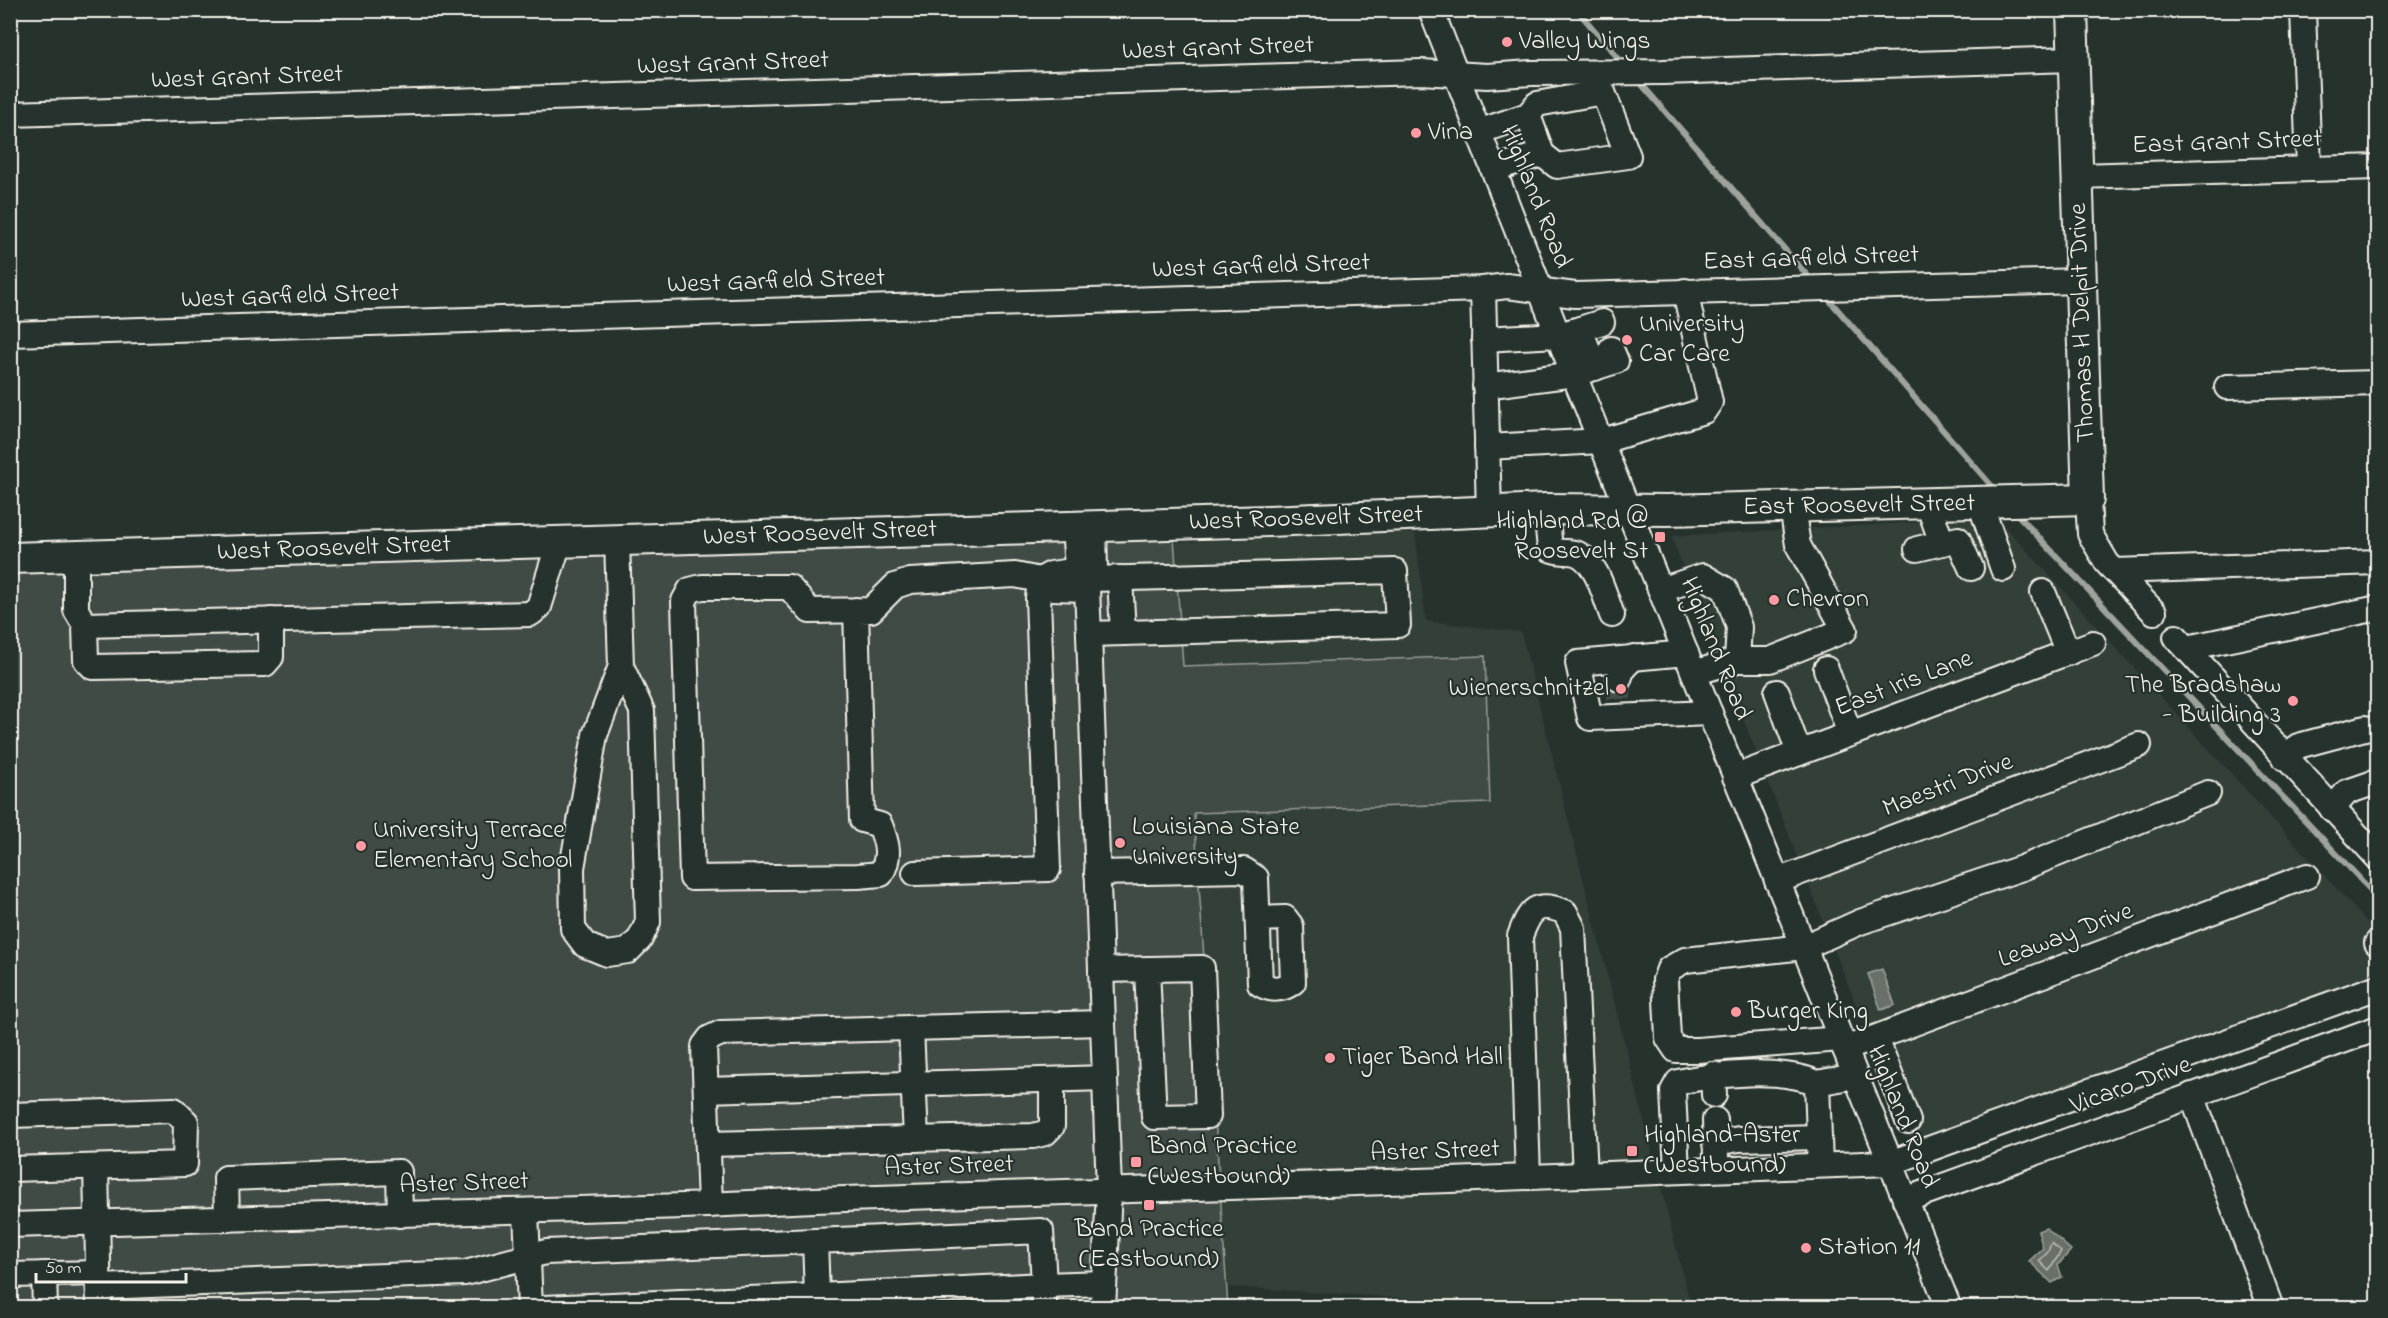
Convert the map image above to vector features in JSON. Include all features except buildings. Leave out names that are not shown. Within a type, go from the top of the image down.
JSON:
[{"type":"main road","name":"Thomas H Delpit Drive","points":[[2073,10],[2088,500]]},
{"type":"main road","name":"East Roosevelt Street","points":[[1629,510],[2088,500]]},
{"type":"main road","name":"West Roosevelt Street","points":[[10,558],[1084,526],[1489,513],[1546,509],[1629,510]]},
{"type":"street","name":"Highland Road","points":[[1431,10],[1542,291],[1591,332],[1585,371],[1602,441],[1949,1308]]},
{"type":"street","points":[[2303,10],[2309,168]]},
{"type":"street","points":[[1456,74],[1487,76],[1531,73],[1663,72],[2074,59]]},
{"type":"street","name":"West Grant Street","points":[[10,114],[1421,72],[1456,74]]},
{"type":"street","points":[[1478,132],[1532,110],[1603,92],[1628,156],[1557,166],[1542,154],[1532,110],[1531,73]]},
{"type":"street","points":[[1493,169],[1542,154]]},
{"type":"street","name":"East Grant Street","points":[[2078,176],[2378,167]]},
{"type":"street","name":"East Garfield Street","points":[[1542,291],[1595,294],[2081,281]]},
{"type":"street","name":"West Garfield Street","points":[[10,334],[1483,289],[1507,286],[1542,291]]},
{"type":"street","points":[[1483,289],[1489,513]]},
{"type":"street","points":[[1487,447],[1602,441],[1704,411],[1710,402],[1685,291]]},
{"type":"street","points":[[1485,386],[1585,371],[1616,361],[1591,332],[1595,294]]},
{"type":"street","points":[[1484,339],[1591,332]]},
{"type":"street","points":[[2227,387],[2378,383]]},
{"type":"street","name":"Thomas H Delpit Drive","points":[[2088,500],[2090,534],[2107,563],[2154,612]]},
{"type":"street","points":[[1980,503],[2003,569]]},
{"type":"street","points":[[1928,504],[1942,543]]},
{"type":"street","points":[[1710,713],[1622,698],[1590,718],[1578,663],[1634,657],[1690,663],[1770,660],[1845,630],[1798,546],[1792,507]]},
{"type":"street","points":[[1546,509],[1550,549],[1560,554],[1576,553],[1591,564],[1612,615]]},
{"type":"street","points":[[1084,526],[1095,571],[1086,579]]},
{"type":"street","points":[[617,540],[621,666],[595,735],[572,868],[573,929],[585,945],[607,954],[628,951],[640,939],[648,922],[642,711],[621,666]]},
{"type":"street","points":[[1917,549],[1958,540],[1971,568]]},
{"type":"street","points":[[85,625],[530,614],[539,607],[559,542]]},
{"type":"street","points":[[76,556],[76,610],[85,625],[86,660],[93,667],[265,664],[271,657],[271,620]]},
{"type":"street","points":[[2115,571],[2378,562]]},
{"type":"street","points":[[856,610],[862,820],[880,825],[887,844],[886,864],[881,874],[692,878],[684,601],[690,590],[702,587],[789,586],[810,611],[856,610],[871,610],[895,586],[910,580],[1015,575],[1040,580],[1051,574],[1086,579],[1395,570],[1398,625],[1089,634]]},
{"type":"street","points":[[1661,590],[1703,576],[1725,589],[1739,627],[1737,660]]},
{"type":"street","points":[[1120,578],[1123,633]]},
{"type":"street","points":[[1086,579],[1109,1191],[1103,1308]]},
{"type":"street","points":[[915,873],[1048,869],[1038,598],[1040,580]]},
{"type":"street","points":[[2043,592],[2068,653]]},
{"type":"street","points":[[2378,608],[2181,642],[2378,858]]},
{"type":"street","name":"East Iris Lane","points":[[1735,777],[2093,643]]},
{"type":"street","points":[[1622,698],[1623,668],[1634,657]]},
{"type":"street","points":[[1826,669],[1850,734]]},
{"type":"street","points":[[1777,692],[1799,753]]},
{"type":"street","points":[[2285,758],[2298,746],[2365,728]]},
{"type":"street","name":"Maestri Drive","points":[[1777,881],[2139,745]]},
{"type":"street","points":[[2332,809],[2347,792],[2376,782]]},
{"type":"street","points":[[1804,947],[1860,922],[2022,868],[2208,793]]},
{"type":"street","points":[[1097,873],[1244,870],[1256,878],[1258,919]]},
{"type":"street","name":"Leaway Drive","points":[[1804,947],[1685,960],[1669,969],[1665,980],[1668,1038],[1676,1050],[1843,1044],[1876,1038],[2307,876]]},
{"type":"street","points":[[1528,1177],[1520,936],[1528,917],[1536,908],[1551,907],[1565,912],[1573,928],[1585,1174]]},
{"type":"street","points":[[1101,970],[1146,969],[1202,968],[1208,1116],[1154,1118],[1146,969]]},
{"type":"street","name":"Aster Street","points":[[10,1225],[710,1205],[1890,1163],[2378,987]]},
{"type":"street","points":[[710,1205],[704,1046],[710,1038],[721,1033],[1103,1023]]},
{"type":"street","points":[[911,1028],[916,1139]]},
{"type":"street","name":"Vicaro Drive","points":[[1905,1200],[2378,1028]]},
{"type":"street","points":[[1876,1038],[1891,1062],[1912,1120],[1878,1132]]},
{"type":"street","points":[[1677,1171],[1673,1091],[1678,1082],[1714,1085],[1802,1076],[1818,1083],[1855,1076]]},
{"type":"street","points":[[706,1090],[1105,1078]]},
{"type":"street","points":[[708,1143],[1033,1136],[1045,1133],[1052,1126],[1052,1080]]},
{"type":"street","points":[[1818,1083],[1820,1165]]},
{"type":"street","points":[[2192,1095],[2271,1308]]},
{"type":"street","points":[[10,1115],[174,1110],[186,1122],[184,1164],[10,1169]]},
{"type":"street","points":[[1716,1169],[1715,1131],[1739,1139],[1818,1137]]},
{"type":"street","points":[[96,1167],[99,1289]]},
{"type":"street","points":[[226,1219],[226,1178],[399,1172],[400,1215]]},
{"type":"street","points":[[526,1211],[530,1308]]},
{"type":"street","points":[[10,1275],[44,1274],[99,1289],[465,1273],[546,1252],[1041,1231],[1044,1296]]},
{"type":"street","points":[[815,1241],[817,1296]]},
{"type":"street","points":[[44,1274],[45,1308]]},
{"type":"street","points":[[544,1308],[817,1296],[1044,1296],[1104,1283]]},
{"type":"shaded area","points":[[1997,518],[2377,933],[2377,994],[1917,1159],[1671,536]]},
{"type":"shaded area","name":"Louisiana State University","points":[[1173,524],[1183,666],[1485,656],[1490,803],[1194,813],[1228,1307],[11,1307],[10,556]]},
{"type":"shaded area","name":"Louisiana State University","points":[[1415,532],[1426,621],[1521,632],[1691,1307],[1541,1307],[1155,1282],[1152,1308],[11,1308],[10,1209],[653,565]]},
{"type":"water","points":[[1882,969],[1895,1005],[1881,1010],[1868,974]]},
{"type":"water","points":[[2046,1228],[2071,1250],[2058,1265],[2062,1277],[2052,1283],[2029,1261],[2043,1248],[2038,1231]]},
{"type":"waterway","points":[[1577,10],[1626,67]]},
{"type":"waterway","points":[[1637,79],[1813,282]]},
{"type":"waterway","points":[[1824,294],[1997,492]]},
{"type":"waterway","points":[[2014,511],[2378,898]]},
{"type":"tunnel","points":[[1619,679],[1619,699]]},
{"type":"place","name":"Valley Wings","points":[[1507,42]]},
{"type":"place","name":"Vina","points":[[1416,133]]},
{"type":"place","name":"University Car Care","points":[[1627,340]]},
{"type":"place","name":"Highland Rd @ Roosevelt St","points":[[1660,537]]},
{"type":"place","name":"Chevron","points":[[1774,600]]},
{"type":"place","name":"Wienerschnitzel","points":[[1621,689]]},
{"type":"place","name":"The Bradshaw - Building 3","points":[[2293,701]]},
{"type":"place","name":"Louisiana State University","points":[[1120,843]]},
{"type":"place","name":"University Terrace Elementary School","points":[[361,846]]},
{"type":"place","name":"Burger King","points":[[1736,1012]]},
{"type":"place","name":"Tiger Band Hall","points":[[1330,1058]]},
{"type":"place","name":"Highland-Aster (Westbound)","points":[[1632,1151]]},
{"type":"place","name":"Band Practice (Westbound)","points":[[1136,1162]]},
{"type":"place","name":"Band Practice (Eastbound)","points":[[1149,1205]]},
{"type":"place","name":"Station 11","points":[[1806,1248]]}]
